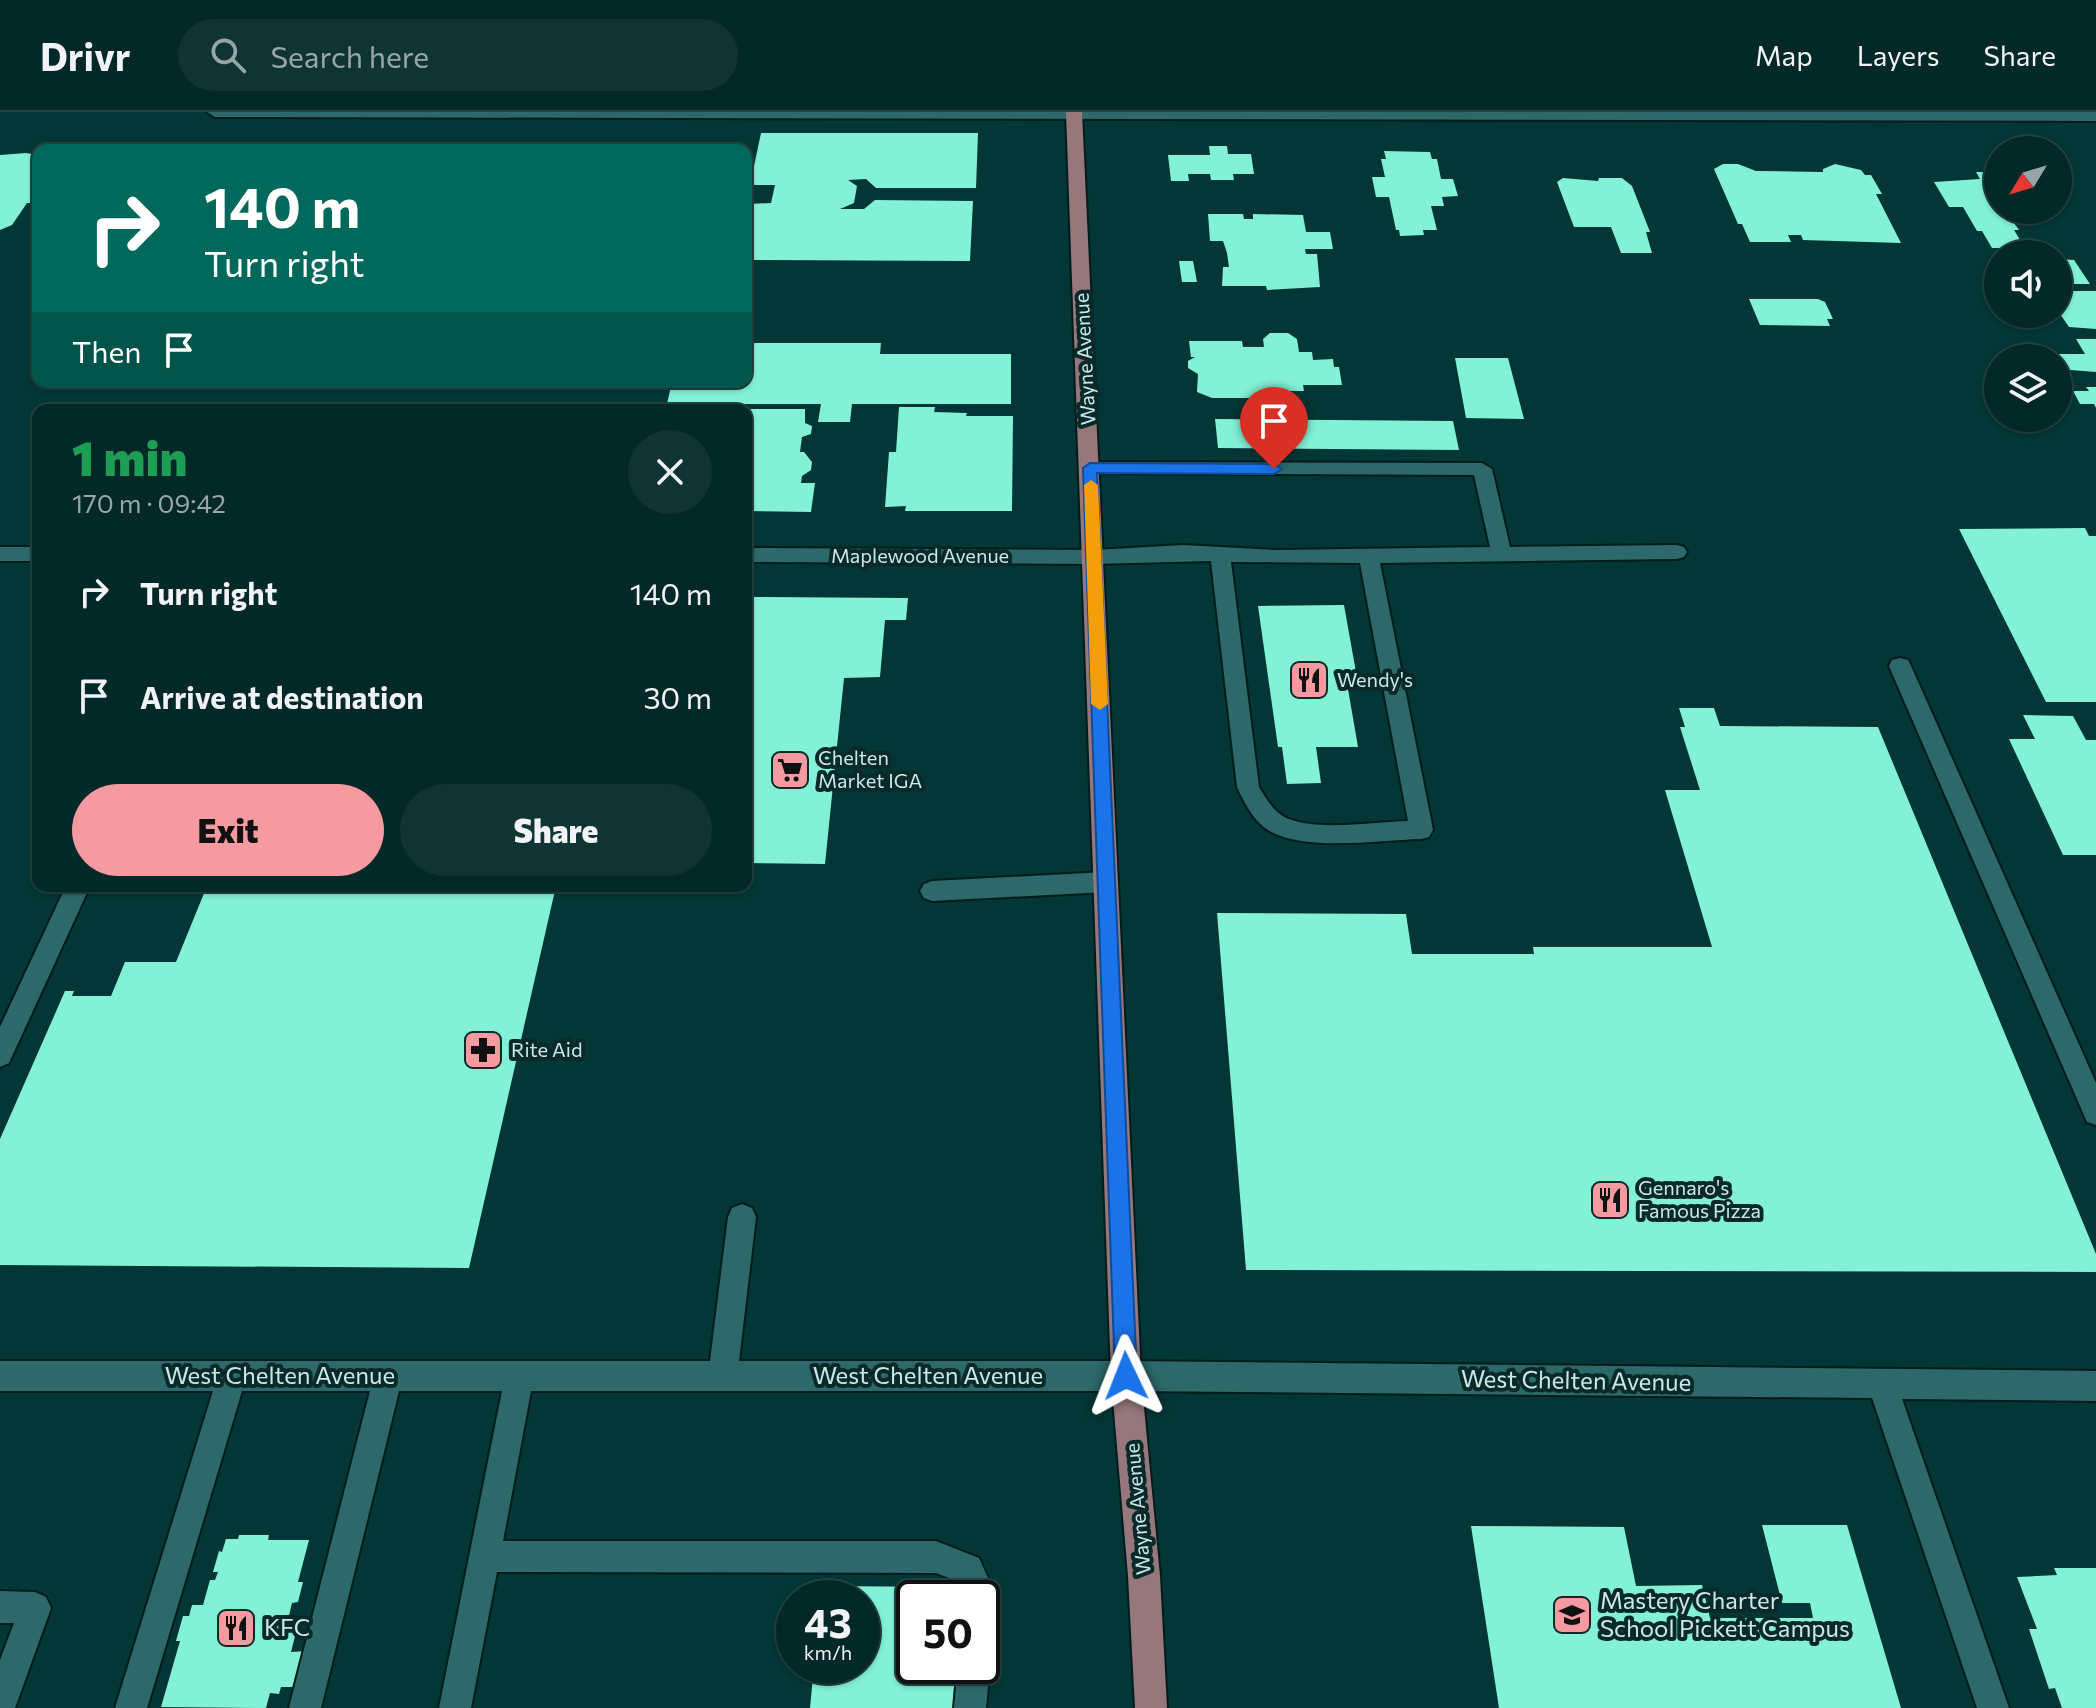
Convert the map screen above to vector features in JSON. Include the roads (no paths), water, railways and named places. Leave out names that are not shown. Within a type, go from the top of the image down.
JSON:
[{"type":"main road","name":"Wayne Avenue","points":[[1074,112],[1126,1376],[1144,1576],[1151,1708]]},
{"type":"street","points":[[215,112],[2095,115]]},
{"type":"street","points":[[1090,468],[1482,469],[1501,553]]},
{"type":"street","name":"Maplewood Avenue","points":[[752,555],[1094,557],[1183,552],[1369,556],[1677,552]]},
{"type":"street","points":[[0,554],[32,554]]},
{"type":"street","points":[[1220,555],[1248,787],[1257,805],[1279,825],[1307,832],[1421,830],[1369,556]]},
{"type":"street","points":[[1900,666],[2096,1113]]},
{"type":"street","points":[[932,891],[1106,882]]},
{"type":"street","points":[[0,1055],[75,892]]},
{"type":"street","points":[[723,1376],[742,1217]]},
{"type":"street","name":"West Chelten Avenue","points":[[0,1376],[1126,1376],[2096,1386]]},
{"type":"street","points":[[131,1708],[232,1376]]},
{"type":"street","points":[[305,1708],[388,1376]]},
{"type":"street","points":[[455,1708],[519,1376]]},
{"type":"street","points":[[1882,1384],[1993,1708]]},
{"type":"street","points":[[486,1556],[936,1557],[968,1569],[973,1580]]},
{"type":"street","points":[[0,1607],[35,1608],[0,1705]]},
{"type":"street","points":[[970,1708],[972,1684]]},
{"type":"place","name":"Wendy's","points":[[1309,680]]},
{"type":"place","name":"Chelten Market IGA","points":[[790,770]]},
{"type":"place","name":"Rite Aid","points":[[483,1050]]},
{"type":"place","name":"Gennaro's Famous Pizza","points":[[1610,1200]]},
{"type":"place","name":"Mastery Charter School Pickett Campus","points":[[1572,1615]]},
{"type":"place","name":"KFC","points":[[236,1628]]}]
